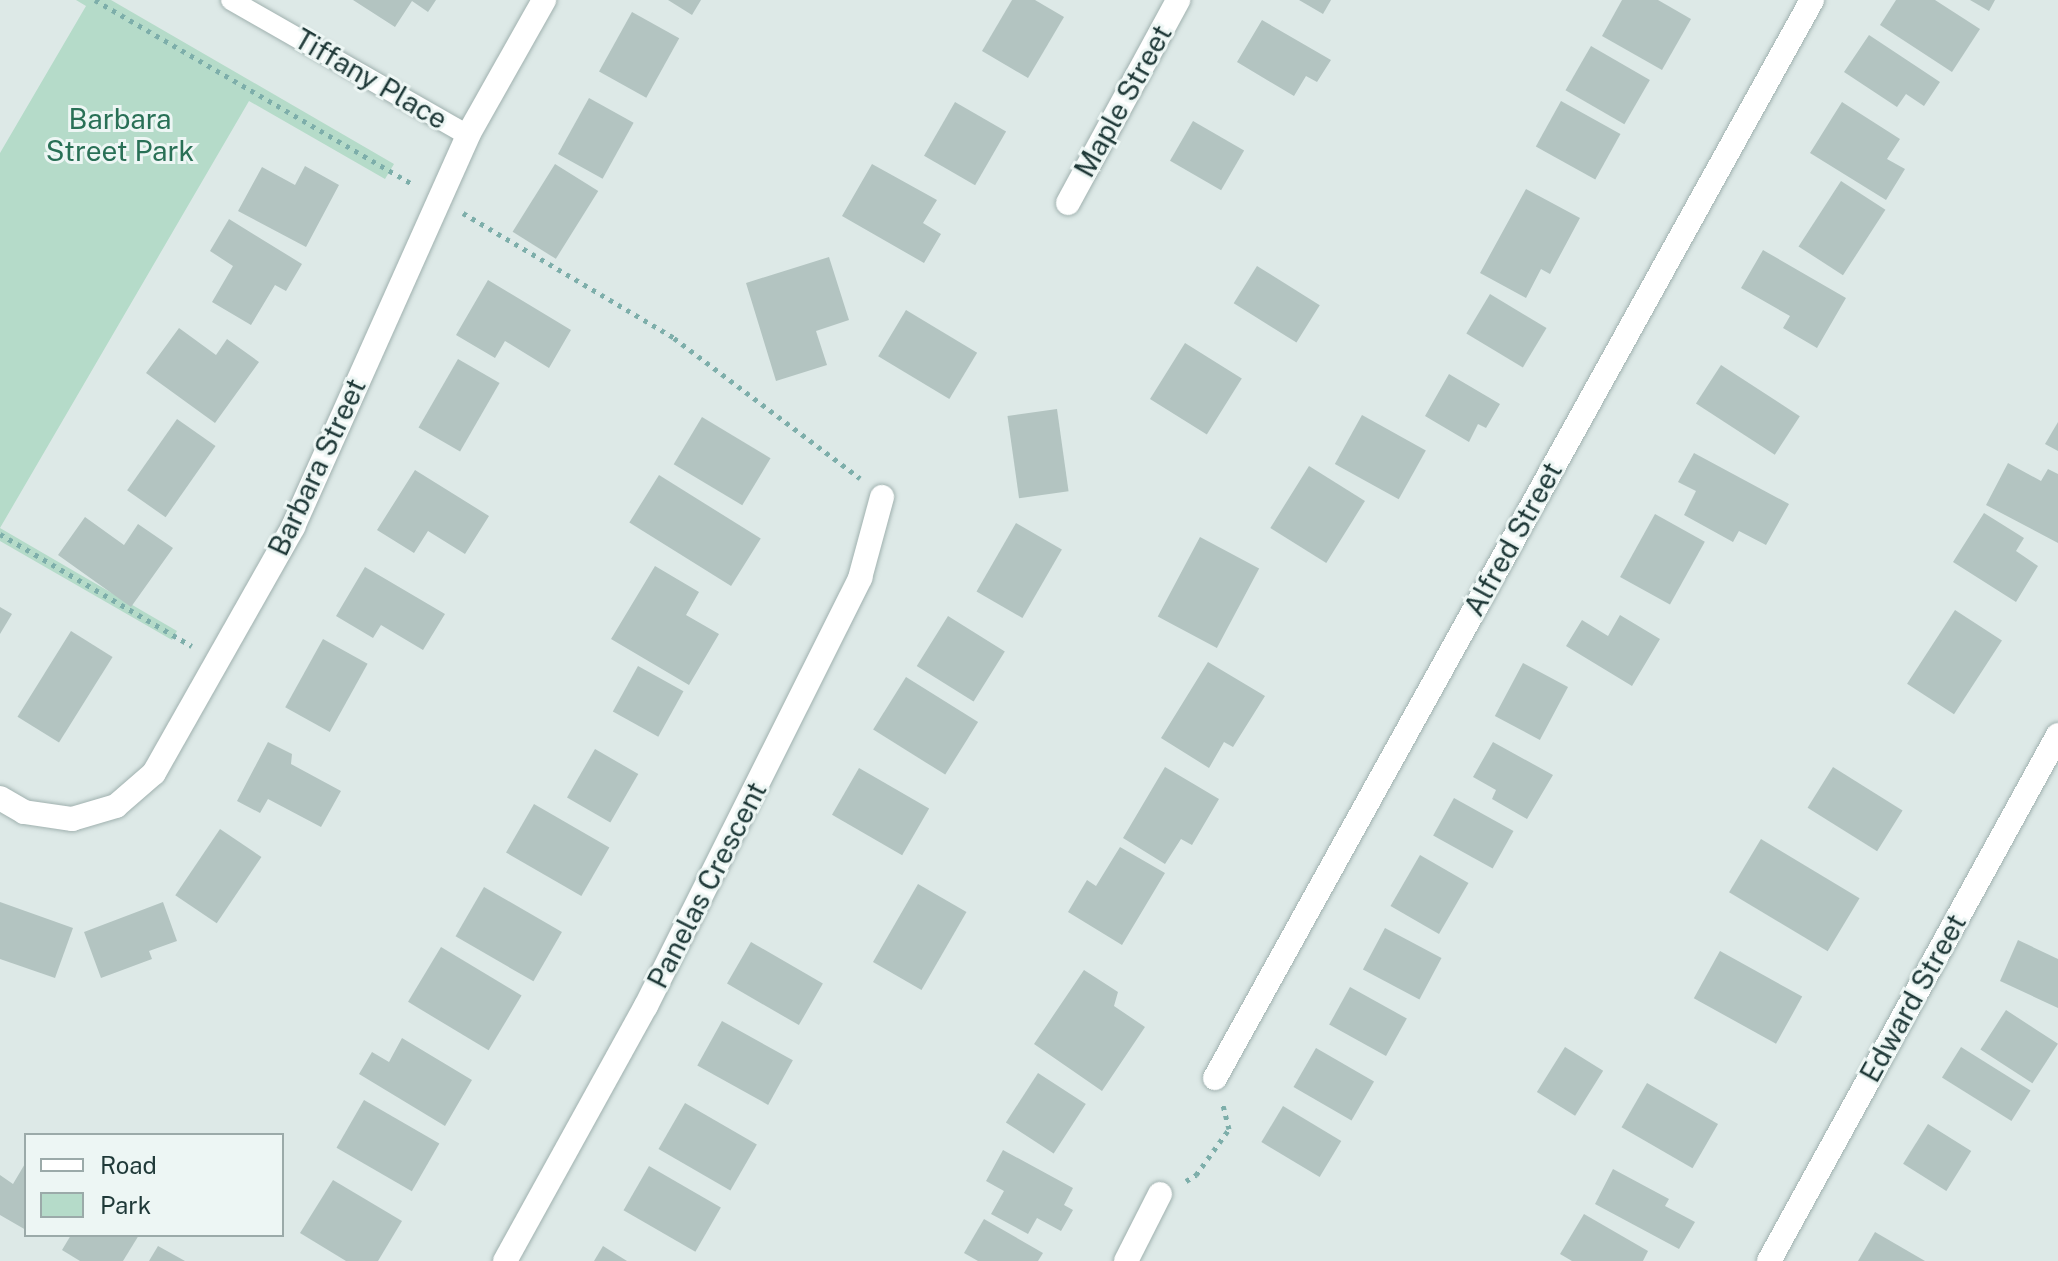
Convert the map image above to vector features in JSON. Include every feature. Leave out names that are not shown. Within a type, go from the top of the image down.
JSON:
[{"type":"street","name":"Barbara Street","points":[[0,798],[24,812],[72,819],[116,806],[154,773],[293,527],[468,135],[544,0]]},
{"type":"street","name":"Maple Street","points":[[1068,203],[1178,0]]},
{"type":"street","name":"Alfred Street","points":[[1215,1078],[1812,0]]},
{"type":"street","name":"Panelas Crescent","points":[[505,1261],[646,1006],[860,578],[882,497]]},
{"type":"street","name":"Edward Street","points":[[1769,1261],[2058,735]]},
{"type":"street","points":[[1126,1261],[1160,1194]]},
{"type":"lane","name":"Tiffany Place","points":[[231,0],[468,135]]},
{"type":"path","points":[[95,0],[674,338],[819,442],[882,497]]},
{"type":"path","points":[[0,534],[217,661]]},
{"type":"path","points":[[1160,1194],[1196,1175],[1229,1129],[1215,1078]]},
{"type":"green space","name":"Barbara Street Park","points":[[76,0],[111,0],[394,164],[385,179],[249,101],[0,528],[0,153],[86,6]]},
{"type":"green space","points":[[0,528],[177,631],[172,640],[0,541]]},
{"type":"building","points":[[353,0],[436,0],[428,12],[412,1],[395,27]]},
{"type":"building","points":[[668,0],[701,0],[692,15]]},
{"type":"building","points":[[1012,0],[1035,0],[1064,17],[1028,78],[982,51]]},
{"type":"building","points":[[1299,0],[1331,0],[1323,14]]},
{"type":"building","points":[[1622,0],[1658,0],[1691,19],[1662,70],[1602,36]]},
{"type":"building","points":[[1896,0],[1935,0],[1980,29],[1952,72],[1880,25]]},
{"type":"building","points":[[1970,0],[1995,0],[1989,11]]},
{"type":"building","points":[[632,12],[679,38],[646,98],[599,71]]},
{"type":"building","points":[[1262,20],[1331,60],[1317,82],[1306,76],[1294,96],[1237,62]]},
{"type":"building","points":[[1869,35],[1940,82],[1924,106],[1906,94],[1897,107],[1844,72]]},
{"type":"building","points":[[1591,46],[1650,80],[1624,124],[1566,90]]},
{"type":"building","points":[[589,98],[634,123],[603,179],[558,154]]},
{"type":"building","points":[[1561,101],[1620,134],[1595,179],[1536,146]]},
{"type":"building","points":[[955,102],[1006,131],[975,185],[924,156]]},
{"type":"building","points":[[1842,102],[1900,139],[1887,159],[1905,169],[1886,200],[1810,153]]},
{"type":"building","points":[[1193,121],[1244,150],[1221,190],[1170,161]]},
{"type":"building","points":[[555,164],[598,191],[556,259],[513,232]]},
{"type":"building","points":[[872,164],[937,200],[923,223],[941,234],[924,263],[842,216]]},
{"type":"building","points":[[305,166],[339,185],[306,247],[238,211],[262,167],[295,185]]},
{"type":"building","points":[[1841,181],[1885,210],[1843,275],[1799,246]]},
{"type":"building","points":[[1526,189],[1580,218],[1550,274],[1541,269],[1526,298],[1480,273]]},
{"type":"building","points":[[229,219],[302,264],[286,291],[275,285],[251,325],[212,302],[233,266],[210,251]]},
{"type":"building","points":[[1763,250],[1846,298],[1817,348],[1783,328],[1790,316],[1741,288]]},
{"type":"building","points":[[829,257],[849,320],[816,331],[827,365],[776,381],[746,283]]},
{"type":"building","points":[[1257,266],[1320,305],[1296,343],[1234,303]]},
{"type":"building","points":[[488,280],[571,330],[549,368],[505,341],[495,358],[456,335]]},
{"type":"building","points":[[1490,294],[1547,328],[1523,367],[1466,333]]},
{"type":"building","points":[[906,310],[977,353],[949,399],[878,356]]},
{"type":"building","points":[[179,328],[216,355],[227,339],[259,362],[215,423],[146,373]]},
{"type":"building","points":[[1185,343],[1242,379],[1207,434],[1150,399]]},
{"type":"building","points":[[458,359],[500,383],[460,451],[418,427]]},
{"type":"building","points":[[1721,365],[1800,416],[1775,455],[1696,404]]},
{"type":"building","points":[[1449,374],[1500,404],[1486,428],[1478,424],[1469,442],[1425,416]]},
{"type":"building","points":[[1057,409],[1069,491],[1019,498],[1007,416]]},
{"type":"building","points":[[1362,415],[1426,450],[1399,499],[1335,464]]},
{"type":"building","points":[[702,417],[771,458],[742,505],[674,464]]},
{"type":"building","points":[[177,419],[216,446],[166,517],[127,490]]},
{"type":"building","points":[[2058,422],[2058,451],[2045,444]]},
{"type":"building","points":[[1694,453],[1789,504],[1766,545],[1739,531],[1733,542],[1684,515],[1696,491],[1678,482]]},
{"type":"building","points":[[2008,463],[2041,481],[2048,469],[2058,474],[2058,543],[1986,505]]},
{"type":"building","points":[[1309,466],[1365,501],[1326,563],[1270,528]]},
{"type":"building","points":[[415,470],[489,516],[465,554],[428,531],[414,553],[377,530]]},
{"type":"building","points":[[659,475],[761,539],[731,586],[629,522]]},
{"type":"building","points":[[1984,513],[2024,538],[2016,551],[2038,566],[2016,602],[1953,562]]},
{"type":"building","points":[[1655,514],[1705,542],[1670,605],[1620,577]]},
{"type":"building","points":[[85,517],[124,545],[138,524],[173,548],[131,607],[58,555]]},
{"type":"building","points":[[1016,523],[1062,550],[1022,618],[976,591]]},
{"type":"building","points":[[1200,537],[1259,568],[1217,648],[1158,616]]},
{"type":"building","points":[[655,566],[699,592],[686,615],[719,634],[689,685],[611,639]]},
{"type":"building","points":[[365,567],[445,614],[423,650],[381,625],[373,638],[336,616]]},
{"type":"building","points":[[0,607],[12,614],[0,634]]},
{"type":"building","points":[[1955,610],[2002,640],[1954,714],[1907,684]]},
{"type":"building","points":[[1620,615],[1660,639],[1632,686],[1566,646],[1582,620],[1608,636]]},
{"type":"building","points":[[948,616],[1005,652],[974,702],[917,666]]},
{"type":"building","points":[[71,631],[113,657],[59,743],[17,717]]},
{"type":"building","points":[[323,639],[368,664],[330,732],[285,707]]},
{"type":"building","points":[[1208,662],[1265,696],[1233,747],[1224,742],[1209,768],[1161,738]]},
{"type":"building","points":[[1523,663],[1568,687],[1540,740],[1495,716]]},
{"type":"building","points":[[638,666],[683,691],[658,737],[613,711]]},
{"type":"building","points":[[906,677],[978,722],[945,775],[873,730]]},
{"type":"building","points":[[268,742],[292,754],[291,764],[341,791],[321,827],[268,799],[260,813],[237,801]]},
{"type":"building","points":[[1493,742],[1553,775],[1527,819],[1492,799],[1496,790],[1473,777]]},
{"type":"building","points":[[595,749],[638,774],[610,822],[567,797]]},
{"type":"building","points":[[1165,767],[1219,799],[1192,845],[1181,839],[1165,864],[1123,838]]},
{"type":"building","points":[[1833,767],[1903,810],[1877,851],[1808,808]]},
{"type":"building","points":[[859,768],[929,808],[902,855],[832,815]]},
{"type":"building","points":[[1454,798],[1513,831],[1493,869],[1433,836]]},
{"type":"building","points":[[534,804],[609,848],[581,896],[506,852]]},
{"type":"building","points":[[220,829],[261,857],[217,923],[175,895]]},
{"type":"building","points":[[1761,839],[1860,898],[1828,951],[1729,892]]},
{"type":"building","points":[[1120,847],[1165,873],[1122,945],[1068,912],[1087,880],[1096,886]]},
{"type":"building","points":[[1420,855],[1468,883],[1439,934],[1390,906]]},
{"type":"building","points":[[918,884],[966,912],[921,990],[873,962]]},
{"type":"building","points":[[484,887],[562,932],[533,981],[456,936]]},
{"type":"building","points":[[0,902],[73,928],[55,978],[0,959]]},
{"type":"building","points":[[163,902],[177,941],[149,951],[152,959],[101,978],[84,932]]},
{"type":"building","points":[[1385,928],[1442,958],[1419,1000],[1363,969]]},
{"type":"building","points":[[2018,940],[2058,959],[2058,1008],[2000,981]]},
{"type":"building","points":[[751,942],[823,983],[799,1025],[727,984]]},
{"type":"building","points":[[441,947],[522,995],[489,1050],[408,1002]]},
{"type":"building","points":[[1720,951],[1802,997],[1776,1044],[1694,998]]},
{"type":"building","points":[[1084,970],[1118,992],[1114,1006],[1145,1027],[1102,1091],[1034,1044]]},
{"type":"building","points":[[1350,987],[1407,1019],[1386,1056],[1329,1025]]},
{"type":"building","points":[[2006,1010],[2058,1044],[2032,1083],[1980,1049]]},
{"type":"building","points":[[722,1021],[793,1060],[768,1105],[697,1066]]},
{"type":"building","points":[[402,1038],[472,1080],[445,1126],[359,1074],[372,1052],[389,1062]]},
{"type":"building","points":[[1565,1047],[1603,1071],[1575,1116],[1537,1092]]},
{"type":"building","points":[[1961,1047],[2031,1090],[2011,1121],[1942,1078]]},
{"type":"building","points":[[1316,1048],[1374,1082],[1352,1120],[1294,1087]]},
{"type":"building","points":[[1038,1073],[1086,1104],[1054,1154],[1006,1122]]},
{"type":"building","points":[[1647,1083],[1718,1124],[1693,1168],[1622,1127]]},
{"type":"building","points":[[364,1100],[439,1144],[412,1191],[336,1148]]},
{"type":"building","points":[[685,1103],[757,1144],[730,1190],[658,1149]]},
{"type":"building","points":[[1283,1106],[1341,1141],[1320,1177],[1261,1142]]},
{"type":"building","points":[[1928,1124],[1971,1151],[1946,1191],[1903,1164]]},
{"type":"building","points":[[1003,1150],[1073,1188],[1064,1205],[1073,1210],[1061,1231],[1037,1218],[1028,1234],[991,1214],[1004,1191],[986,1181]]},
{"type":"building","points":[[24,1165],[24,1229],[0,1215],[0,1175],[13,1184]]},
{"type":"building","points":[[649,1166],[721,1208],[695,1252],[624,1210]]},
{"type":"building","points":[[1613,1169],[1669,1199],[1665,1206],[1695,1222],[1679,1249],[1595,1204]]},
{"type":"building","points":[[333,1180],[402,1221],[378,1261],[346,1261],[300,1233]]},
{"type":"building","points":[[1584,1214],[1648,1251],[1643,1261],[1572,1261],[1560,1254]]},
{"type":"building","points":[[984,1219],[1043,1253],[1038,1261],[978,1261],[964,1253]]},
{"type":"building","points":[[1875,1232],[1925,1261],[1858,1261]]},
{"type":"building","points":[[70,1237],[138,1237],[123,1261],[80,1261],[62,1250]]},
{"type":"building","points":[[158,1246],[185,1261],[149,1261]]},
{"type":"building","points":[[603,1246],[627,1261],[594,1261]]}]
